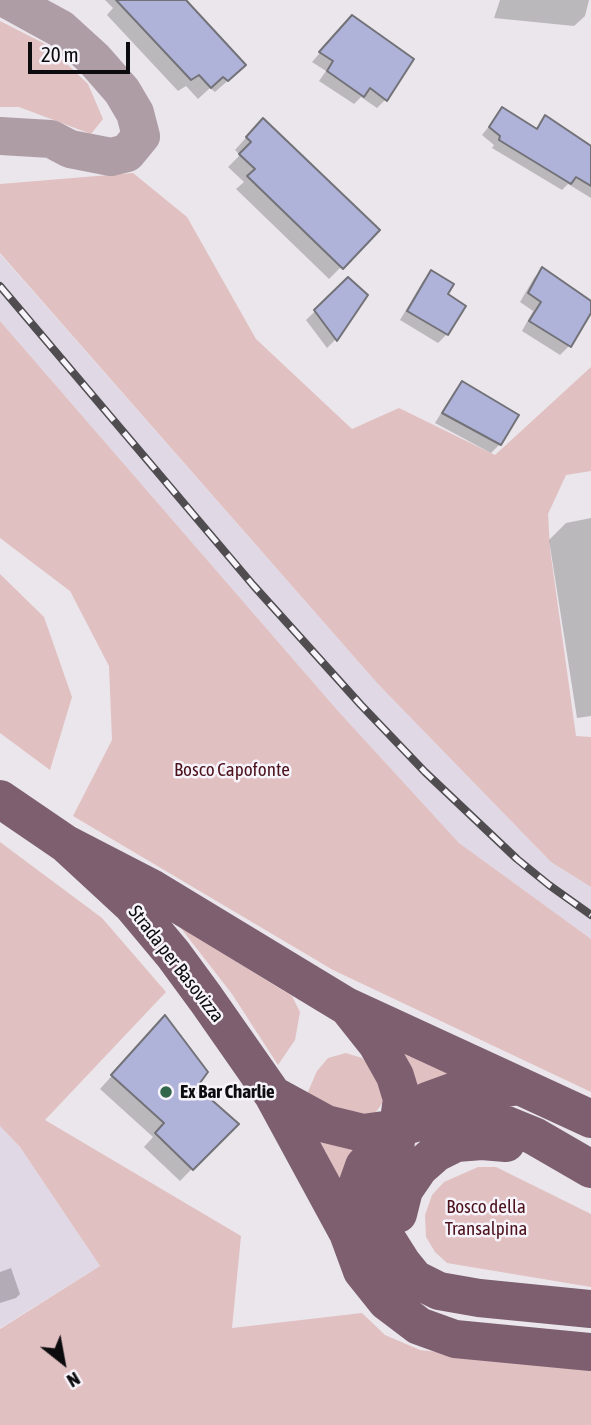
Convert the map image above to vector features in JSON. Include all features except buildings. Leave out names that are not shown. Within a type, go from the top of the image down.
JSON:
[{"type":"main road","name":"Strada per Basovizza","points":[[0,799],[66,844],[153,889],[346,1006],[591,1119]]},
{"type":"main road","name":"Strada per Basovizza","points":[[66,844],[132,905],[173,954],[273,1095],[348,1233],[362,1271],[386,1301],[419,1326],[455,1339],[591,1352]]},
{"type":"main road","name":"Strada per Basovizza","points":[[273,1095],[326,1124],[363,1133],[398,1128],[402,1099],[395,1076],[377,1044],[346,1006]]},
{"type":"main road","points":[[348,1233],[353,1197],[364,1166],[427,1101],[460,1089],[522,1087]]},
{"type":"main road","points":[[398,1128],[437,1117],[479,1116],[534,1136],[591,1170]]},
{"type":"main road","points":[[398,1128],[380,1214],[383,1233],[415,1279],[439,1291],[480,1298],[591,1309]]},
{"type":"main road","points":[[393,1250],[396,1219],[404,1190],[419,1168],[436,1153],[456,1143],[482,1141],[524,1146],[591,1170]]},
{"type":"street","points":[[0,136],[51,139],[71,149],[111,157],[127,153],[141,136],[135,113],[122,91],[94,59],[61,29],[8,0]]},
{"type":"shaded area","points":[[0,254],[378,684],[551,862],[591,887],[591,939],[459,843],[338,711],[0,321]]},
{"type":"shaded area","points":[[0,1126],[20,1147],[100,1266],[0,1328]]},
{"type":"green space","points":[[0,21],[47,45],[88,84],[103,119],[91,134],[19,107],[0,107]]},
{"type":"green space","points":[[133,173],[187,217],[256,339],[352,429],[399,408],[495,455],[591,367],[591,471],[566,475],[548,514],[550,549],[576,736],[591,737],[591,887],[551,862],[378,684],[0,253],[0,184]]},
{"type":"green space","name":"Bosco Capofonte","points":[[0,321],[338,711],[459,843],[591,939],[591,1092],[333,970],[73,816],[112,740],[109,666],[70,591],[0,538]]},
{"type":"green space","points":[[0,574],[44,617],[72,697],[50,770],[0,733]]},
{"type":"green space","points":[[0,842],[102,918],[166,992],[45,1120],[241,1236],[232,1328],[362,1313],[385,1335],[420,1350],[591,1369],[591,1425],[0,1425],[0,1329],[100,1266],[20,1147],[0,1126]]},
{"type":"green space","points":[[180,927],[292,996],[300,1012],[295,1040],[278,1065],[232,994]]},
{"type":"green space","points":[[394,1041],[464,1067],[416,1094]]},
{"type":"green space","points":[[346,1053],[362,1058],[378,1075],[383,1102],[376,1112],[365,1115],[338,1113],[307,1094],[317,1071],[328,1058]]},
{"type":"green space","points":[[303,1133],[357,1147],[339,1197]]},
{"type":"green space","name":"Bosco della Transalpina","points":[[478,1167],[496,1167],[591,1214],[591,1287],[447,1263],[435,1252],[426,1237],[425,1215],[432,1195],[444,1182]]},
{"type":"railway","points":[[0,286],[253,585],[361,705],[425,772],[517,859],[591,915]]},
{"type":"place","name":"Ex Bar Charlie","points":[[166,1092]]}]
